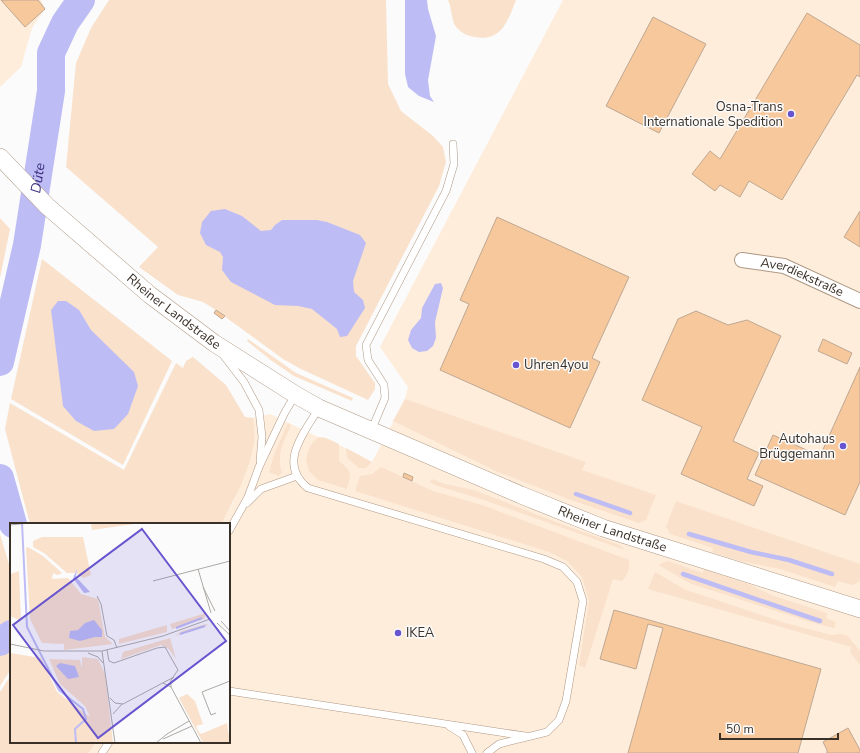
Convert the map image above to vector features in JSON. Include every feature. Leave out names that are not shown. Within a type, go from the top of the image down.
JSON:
[{"type":"street","name":"Rheiner Landstraße","points":[[0,157],[47,206],[150,295],[214,343],[296,395],[320,408],[521,495],[604,528],[860,609]]},
{"type":"street","name":"Averdiekstraße","points":[[742,260],[784,266],[860,301]]},
{"type":"lane","points":[[371,431],[385,398],[384,385],[368,360],[366,345],[446,192],[454,164],[453,144]]},
{"type":"lane","points":[[214,343],[244,382],[259,410],[262,437],[259,467]]},
{"type":"lane","points":[[230,529],[248,497],[259,467],[284,414],[296,395]]},
{"type":"lane","points":[[320,408],[300,441],[294,459],[294,469],[297,476],[300,482],[308,488],[544,559],[563,567],[577,582],[582,601],[566,701],[559,720],[547,732],[499,744],[487,753]]},
{"type":"lane","points":[[237,518],[250,500],[261,489],[297,476]]},
{"type":"lane","points":[[230,691],[530,737]]},
{"type":"lane","points":[[447,724],[463,735],[472,753]]},
{"type":"lane","points":[[102,753],[108,743]]},
{"type":"shaded area","points":[[0,0],[41,0],[45,9],[32,28],[21,67],[0,87]]},
{"type":"shaded area","points":[[109,0],[386,0],[388,84],[401,111],[433,136],[443,147],[446,162],[439,186],[356,346],[356,356],[375,383],[375,389],[368,400],[283,359],[224,315],[203,302],[178,295],[139,267],[158,247],[66,167],[76,63],[91,28]]},
{"type":"shaded area","points":[[448,0],[516,0],[503,28],[498,33],[484,38],[467,35],[456,27]]},
{"type":"shaded area","points":[[563,0],[860,0],[860,753],[89,753],[95,743],[230,743],[230,523],[222,523],[234,501],[246,470],[254,443],[253,418],[270,414],[318,437],[326,438],[372,462],[405,399],[408,387],[380,347]]},
{"type":"shaded area","points":[[0,218],[10,229],[0,278]]},
{"type":"shaded area","points":[[42,259],[172,361],[123,465],[11,399]]},
{"type":"shaded area","points":[[248,339],[296,373],[353,398],[352,401],[294,376],[247,341]]},
{"type":"shaded area","points":[[193,357],[226,385],[245,417],[253,418],[254,440],[252,454],[245,475],[222,523],[30,523],[5,429],[10,403],[124,470],[176,363],[183,368],[186,361]]},
{"type":"shaded area","points":[[405,399],[586,462],[582,470],[656,495],[646,520],[639,523],[568,499],[498,472],[393,421]]},
{"type":"shaded area","points":[[288,423],[291,425],[280,454],[280,466],[282,472],[279,476],[269,472],[275,452]]},
{"type":"shaded area","points":[[318,437],[326,438],[339,444],[339,461],[349,470],[350,473],[347,489],[318,480],[309,471],[306,459],[310,446]]},
{"type":"shaded area","points":[[346,448],[372,462],[366,468],[359,468],[347,458]]},
{"type":"shaded area","points":[[381,467],[433,491],[485,506],[629,560],[628,571],[622,581],[613,579],[585,668],[579,665],[589,601],[582,577],[567,561],[549,552],[355,491],[360,476],[372,474]]},
{"type":"shaded area","points":[[432,479],[445,484],[474,490],[620,545],[625,550],[487,501],[435,485],[430,482]]},
{"type":"shaded area","points":[[676,501],[860,564],[859,582],[852,585],[838,581],[835,587],[780,569],[740,561],[712,552],[713,548],[670,534],[666,527]]},
{"type":"shaded area","points":[[0,534],[10,568],[10,671],[0,686]]},
{"type":"shaded area","points":[[668,561],[703,573],[704,569],[748,584],[774,596],[827,613],[826,618],[836,622],[834,628],[810,622],[689,583],[659,565]]},
{"type":"shaded area","points":[[655,572],[684,589],[785,623],[832,635],[841,634],[848,636],[860,651],[860,665],[850,652],[851,647],[648,589]]},
{"type":"shaded area","points":[[10,677],[10,743],[95,743],[89,753],[0,753],[0,692]]},
{"type":"water","points":[[405,0],[427,0],[428,9],[436,36],[428,80],[430,96],[434,102],[419,96],[408,87],[405,74]]},
{"type":"water","points":[[225,209],[242,216],[261,231],[271,230],[282,220],[317,220],[327,222],[360,235],[366,243],[353,281],[354,292],[363,300],[365,308],[347,336],[340,337],[337,329],[312,309],[298,306],[275,305],[231,282],[222,270],[223,257],[220,252],[206,245],[200,233],[202,222],[211,211]]},
{"type":"water","points":[[441,283],[443,288],[435,322],[436,338],[433,346],[427,351],[419,352],[412,348],[408,340],[411,330],[421,318],[422,308],[435,284]]},
{"type":"water","points":[[58,301],[66,301],[79,310],[91,330],[134,372],[138,386],[128,414],[114,429],[94,431],[76,421],[63,406],[51,310]]},
{"type":"building","points":[[1,0],[38,0],[45,9],[25,27]]},
{"type":"building","name":"Osna-Trans Internationale Spedition","points":[[807,13],[860,45],[860,77],[857,75],[782,200],[749,181],[740,197],[720,185],[715,191],[692,174],[710,151],[720,159]]},
{"type":"building","points":[[653,17],[706,44],[659,133],[606,106]]},
{"type":"building","points":[[860,211],[860,247],[844,237]]},
{"type":"building","points":[[497,217],[629,277],[592,358],[600,362],[570,428],[440,370],[469,304],[460,300]]},
{"type":"building","points":[[216,310],[225,316],[222,319],[214,313]]},
{"type":"building","points":[[696,311],[728,325],[747,320],[781,336],[733,441],[759,453],[747,479],[763,486],[754,506],[681,474],[702,427],[642,400],[678,319]]},
{"type":"building","points":[[823,339],[852,353],[847,364],[818,351]]},
{"type":"building","name":"Autohaus Brüggemann","points":[[860,367],[860,482],[845,515],[755,475],[773,435],[820,456]]},
{"type":"building","points":[[404,473],[413,477],[412,481],[403,477]]},
{"type":"building","points":[[614,610],[821,669],[798,753],[628,753],[663,628],[648,624],[636,669],[600,659]]},
{"type":"building","points":[[848,728],[860,750],[860,753],[827,753],[823,742]]},
{"type":"waterway","name":"Düte","points":[[0,362],[27,245],[51,91],[51,53],[65,23],[81,0]]},
{"type":"waterway","name":"Düte","points":[[0,478],[13,523]]},
{"type":"waterway","points":[[576,494],[630,513]]},
{"type":"waterway","points":[[689,534],[751,552],[789,560],[832,574]]},
{"type":"waterway","points":[[683,574],[820,621]]},
{"type":"waterway","name":"Düte","points":[[0,642],[10,635]]},
{"type":"place","name":"Osna-Trans Internationale Spedition","points":[[791,114]]},
{"type":"place","name":"Uhren4you","points":[[516,365]]},
{"type":"place","name":"Autohaus Brüggemann","points":[[843,446]]},
{"type":"place","name":"IKEA","points":[[398,633]]}]
